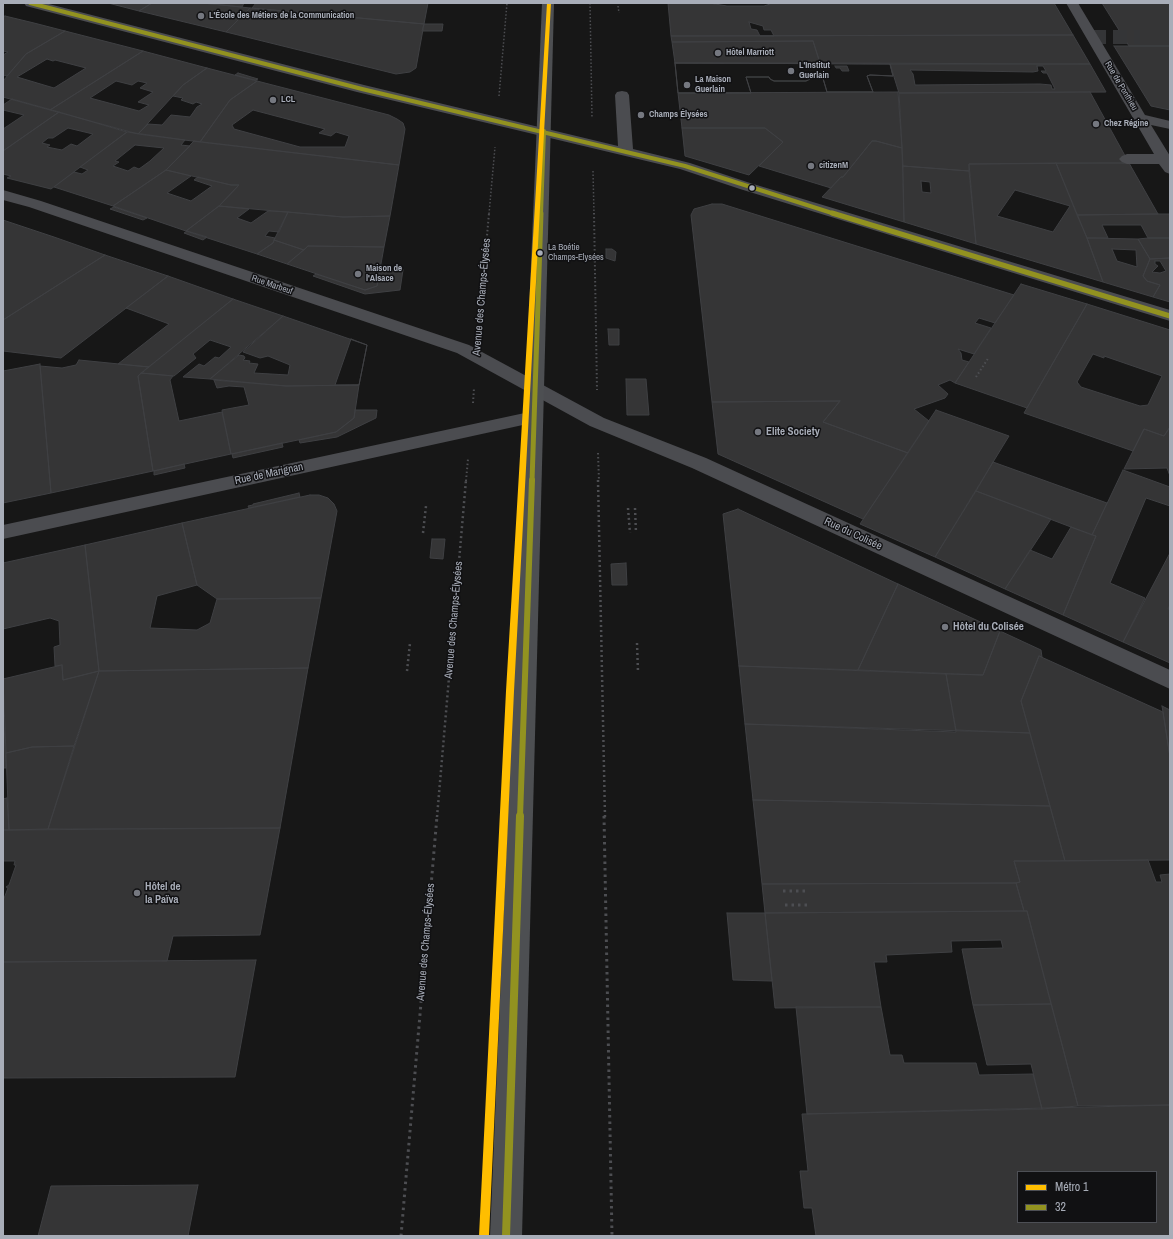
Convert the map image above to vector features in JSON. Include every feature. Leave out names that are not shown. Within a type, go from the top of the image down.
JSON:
[{"type":"main road","points":[[506,1236],[548,3]]},
{"type":"street","points":[[30,3],[362,88],[685,166],[745,186],[1170,316]]},
{"type":"street","name":"Rue de Ponthieu","points":[[1072,3],[1167,164]]},
{"type":"street","points":[[96,20],[118,15],[170,28]]},
{"type":"street","points":[[303,61],[349,72],[362,88]]},
{"type":"street","points":[[622,95],[626,151]]},
{"type":"street","points":[[1141,118],[1170,125]]},
{"type":"street","points":[[1127,159],[1167,164]]},
{"type":"street","name":"Rue Marbeuf","points":[[3,195],[35,204],[463,349],[535,389]]},
{"type":"street","name":"Rue du Colisée","points":[[535,389],[598,422],[699,463],[1170,680]]},
{"type":"street","name":"Rue de Marignan","points":[[3,532],[534,416]]},
{"type":"path","name":"Avenue des Champs-Élysées","points":[[401,1236],[507,3]]},
{"type":"path","points":[[590,3],[592,118]]},
{"type":"path","points":[[618,6],[619,13]]},
{"type":"path","points":[[593,168],[597,394]]},
{"type":"path","points":[[976,377],[989,357]]},
{"type":"path","points":[[598,445],[612,1236]]},
{"type":"path","points":[[423,533],[426,506]]},
{"type":"path","points":[[628,508],[630,533]]},
{"type":"path","points":[[635,508],[636,533]]},
{"type":"path","points":[[407,670],[410,643]]},
{"type":"path","points":[[637,643],[638,672]]},
{"type":"path","points":[[783,891],[809,891]]},
{"type":"path","points":[[785,905],[811,905]]},
{"type":"building","points":[[108,3],[152,3],[139,11]]},
{"type":"building","points":[[152,3],[202,3],[250,8],[226,32],[139,11]]},
{"type":"building","points":[[202,3],[244,3],[242,7]]},
{"type":"building","points":[[256,3],[428,3],[424,24],[252,8]]},
{"type":"building","points":[[668,3],[1054,3],[1073,35],[671,36]]},
{"type":"building","points":[[709,3],[770,4],[764,6],[727,6]]},
{"type":"building","points":[[1102,3],[1170,3],[1170,46],[1129,46]]},
{"type":"building","points":[[250,8],[424,24],[416,68],[410,72],[396,74],[226,32]]},
{"type":"building","points":[[5,16],[65,31],[26,54],[7,76],[3,75],[3,55],[8,52],[3,51],[3,17]]},
{"type":"building","points":[[749,22],[763,26],[764,30],[771,30],[774,36],[760,36],[757,30],[751,29]]},
{"type":"building","points":[[424,24],[443,24],[442,31],[422,31]]},
{"type":"building","points":[[65,31],[143,51],[50,110],[3,97],[3,81],[26,54]],"holes":[[[47,59],[53,61],[55,60],[86,68],[54,88],[17,77]]]},
{"type":"building","points":[[1073,35],[1090,64],[820,63],[813,41],[672,42],[671,36]]},
{"type":"building","points":[[813,41],[820,63],[675,63],[672,42]]},
{"type":"building","points":[[1114,46],[1170,46],[1170,110],[1151,106]]},
{"type":"building","points":[[143,51],[207,68],[183,85],[138,134],[50,110]],"holes":[[[116,81],[132,85],[138,81],[147,83],[140,88],[153,92],[138,102],[149,105],[139,111],[90,98]]]},
{"type":"building","points":[[675,63],[890,64],[893,76],[867,76],[873,92],[827,92],[822,75],[810,75],[810,79],[806,81],[774,81],[769,77],[746,77],[751,93],[678,93]],"holes":[[[835,66],[847,66],[849,71],[842,71],[840,68],[836,68]]]},
{"type":"building","points":[[675,63],[890,64],[893,76],[867,76],[873,92],[827,92],[822,75],[810,75],[810,79],[806,81],[774,81],[769,77],[746,77],[751,93],[678,93]]},
{"type":"building","points":[[890,64],[1090,64],[1106,92],[899,93]],"holes":[[[1037,66],[1043,66],[1046,71],[1041,71],[1043,73],[1047,73],[1055,89],[1052,89],[1051,85],[1040,84],[915,85],[913,74],[910,70],[1033,72],[1038,71]]]},
{"type":"building","points":[[207,68],[257,81],[230,100],[200,142],[138,134],[148,124],[162,125],[171,115],[190,117],[197,107],[202,104],[196,102],[193,104],[181,100],[183,98],[173,96],[183,85]]},
{"type":"building","points":[[238,73],[258,79],[255,80],[235,75]]},
{"type":"building","points":[[257,81],[389,115],[403,123],[405,129],[399,165],[200,142],[230,100]],"holes":[[[253,110],[325,129],[319,133],[331,136],[336,132],[349,136],[345,147],[300,147],[234,129],[232,125]]]},
{"type":"building","points":[[898,92],[902,148],[872,141],[843,177],[841,177],[831,188],[759,166],[783,142],[765,128],[682,128],[678,93]]},
{"type":"building","points":[[1090,92],[1129,163],[969,164],[969,171],[903,166],[899,93]]},
{"type":"building","points":[[12,99],[59,112],[3,151],[3,129],[24,115],[3,110],[3,105]]},
{"type":"building","points":[[59,112],[127,132],[51,189],[7,178],[11,176],[3,174],[3,151]],"holes":[[[68,128],[93,134],[77,146],[71,144],[62,150],[47,147],[50,145],[42,143],[48,138],[53,138]]]},
{"type":"building","points":[[682,128],[765,128],[783,142],[749,175],[685,156]]},
{"type":"building","points":[[127,132],[185,140],[181,145],[190,146],[166,170],[113,206],[54,187],[74,172],[82,174],[88,170],[80,167]],"holes":[[[135,145],[164,148],[139,169],[134,167],[128,171],[113,166],[119,162],[115,161]]]},
{"type":"building","points":[[194,141],[399,165],[390,216],[343,217],[219,206],[239,185],[231,185],[166,170]]},
{"type":"building","points":[[872,141],[902,148],[904,222],[822,197],[841,177],[843,177]]},
{"type":"building","points":[[1056,163],[1087,238],[1103,282],[976,244],[969,164]],"holes":[[[1015,190],[1070,206],[1053,232],[997,216]]]},
{"type":"building","points":[[1056,163],[1129,163],[1158,214],[1077,215]]},
{"type":"building","points":[[903,166],[969,171],[976,244],[904,222]],"holes":[[[921,181],[930,182],[931,193],[922,192]]]},
{"type":"building","points":[[166,170],[191,176],[167,193],[191,201],[212,186],[194,180],[198,177],[231,185],[239,185],[219,206],[186,231],[113,206]]},
{"type":"building","points":[[712,204],[722,204],[1014,295],[995,323],[979,318],[975,323],[991,328],[974,354],[958,349],[961,353],[962,360],[969,362],[955,383],[950,380],[938,385],[948,394],[945,398],[914,409],[929,421],[908,453],[823,422],[840,401],[712,402],[691,215],[694,209]]},
{"type":"building","points":[[219,206],[249,209],[237,218],[251,223],[268,211],[288,212],[279,232],[269,231],[265,236],[275,238],[273,243],[257,254],[186,231]]},
{"type":"building","points":[[114,207],[147,218],[143,220],[110,209]]},
{"type":"building","points":[[288,212],[343,217],[390,216],[384,247],[308,246],[304,250],[274,240]]},
{"type":"building","points":[[1170,214],[1170,238],[1148,238],[1141,225],[1102,225],[1108,238],[1087,238],[1077,215]]},
{"type":"building","points":[[3,220],[54,237],[105,255],[3,320]]},
{"type":"building","points":[[187,231],[207,237],[203,240],[184,233]]},
{"type":"building","points":[[1087,238],[1138,239],[1150,259],[1143,276],[1147,281],[1160,285],[1153,297],[1103,282]],"holes":[[[1112,249],[1136,250],[1137,267],[1117,261]]]},
{"type":"building","points":[[1170,238],[1170,258],[1150,259],[1138,239]]},
{"type":"building","points":[[274,240],[304,250],[287,264],[257,254],[273,243]]},
{"type":"building","points":[[308,246],[384,247],[377,286],[365,290],[287,264]]},
{"type":"building","points":[[606,249],[612,249],[616,252],[615,261],[606,258]]},
{"type":"building","points":[[105,255],[168,276],[61,358],[3,351],[3,320]]},
{"type":"building","points":[[1170,258],[1170,302],[1153,297],[1160,285],[1147,281],[1143,276],[1150,259]],"holes":[[[1155,261],[1160,261],[1166,271],[1160,273],[1152,272],[1158,266],[1155,264]]]},
{"type":"building","points":[[403,270],[400,290],[365,294],[313,276],[316,274],[365,290],[377,286],[380,271]]},
{"type":"building","points":[[168,276],[233,299],[149,367],[118,364],[169,324],[126,308]]},
{"type":"building","points":[[1021,284],[1087,304],[1027,408],[955,383]]},
{"type":"building","points":[[233,299],[283,316],[210,379],[183,377],[199,364],[204,366],[215,357],[219,358],[231,347],[210,340],[193,354],[196,358],[174,376],[141,373]]},
{"type":"building","points":[[1087,304],[1170,330],[1170,427],[1164,436],[1144,429],[1133,451],[1024,413]],"holes":[[[1093,354],[1104,358],[1104,356],[1162,376],[1148,405],[1140,406],[1081,387],[1077,382]]]},
{"type":"building","points":[[283,316],[367,345],[359,385],[286,386],[210,379],[239,355],[244,356],[245,358],[243,360],[250,361],[249,363],[258,364],[254,373],[288,375],[290,365],[268,356],[260,358],[243,352]]},
{"type":"building","points":[[608,329],[619,329],[619,345],[609,345]]},
{"type":"building","points":[[351,339],[367,345],[359,385],[335,385]]},
{"type":"building","points":[[79,360],[149,367],[138,376],[153,471],[51,493],[40,366],[62,368],[76,365]]},
{"type":"building","points":[[40,364],[51,493],[3,503],[3,371]]},
{"type":"building","points":[[141,373],[173,376],[170,380],[179,421],[222,412],[231,454],[153,471],[138,376]]},
{"type":"building","points":[[626,379],[646,379],[649,415],[627,415]]},
{"type":"building","points":[[214,380],[286,386],[359,385],[354,418],[336,432],[231,454],[222,410],[249,405],[244,387],[229,386],[217,388]]},
{"type":"building","points":[[840,401],[823,422],[908,453],[863,519],[718,454],[712,402]]},
{"type":"building","points":[[355,410],[377,410],[376,418],[337,437],[300,443],[299,440],[336,432],[354,418]]},
{"type":"building","points":[[936,410],[1009,436],[935,557],[860,524]]},
{"type":"building","points":[[1170,427],[1170,476],[1167,468],[1124,469],[1144,429],[1164,436]]},
{"type":"building","points":[[282,443],[283,447],[233,458],[232,454]]},
{"type":"building","points":[[993,462],[1107,503],[1092,535],[976,491]]},
{"type":"building","points":[[184,464],[185,468],[154,475],[154,471]]},
{"type":"building","points":[[1123,470],[1170,487],[1170,506],[1146,498],[1110,583],[1145,598],[1123,642],[1063,615],[1096,536],[1092,535]]},
{"type":"building","points":[[976,491],[1051,519],[1005,589],[935,557]]},
{"type":"building","points":[[299,493],[300,497],[249,508],[248,506],[253,504]]},
{"type":"building","points":[[310,495],[319,495],[328,498],[334,504],[337,511],[321,598],[217,599],[197,585],[182,523]]},
{"type":"building","points":[[738,509],[898,584],[858,670],[739,666],[723,514]]},
{"type":"building","points":[[182,523],[197,585],[157,596],[150,628],[197,630],[210,623],[217,599],[321,598],[308,668],[99,671],[85,545]]},
{"type":"building","points":[[1071,527],[1096,536],[1063,615],[1005,589],[1030,550],[1052,559]]},
{"type":"building","points":[[432,539],[445,539],[443,559],[430,558]]},
{"type":"building","points":[[85,545],[99,671],[63,680],[62,665],[55,666],[54,647],[60,645],[59,621],[50,618],[3,629],[3,563]]},
{"type":"building","points":[[1170,553],[1170,605],[1168,609],[1170,609],[1170,663],[1123,642]]},
{"type":"building","points":[[626,563],[627,585],[612,585],[611,564]]},
{"type":"building","points":[[898,584],[1000,631],[983,675],[858,670]]},
{"type":"building","points":[[1000,631],[1041,650],[1042,657],[1039,656],[1021,701],[1030,733],[956,730],[946,674],[983,675]]},
{"type":"building","points":[[1039,656],[1163,712],[1170,757],[1170,860],[1065,861],[1021,701]]},
{"type":"building","points":[[62,665],[63,680],[99,671],[74,746],[32,747],[6,753],[3,679]]},
{"type":"building","points":[[739,666],[946,674],[956,732],[745,724]]},
{"type":"building","points":[[308,668],[280,828],[48,829],[99,671]]},
{"type":"building","points":[[3,700],[6,768],[3,768]]},
{"type":"building","points":[[1162,706],[1170,710],[1170,757],[1163,712]]},
{"type":"building","points":[[745,724],[1030,733],[1050,806],[753,800]]},
{"type":"building","points":[[74,746],[48,829],[9,830],[6,753],[32,747]]},
{"type":"building","points":[[7,798],[9,830],[3,830],[3,799]]},
{"type":"building","points":[[753,800],[1050,806],[1065,861],[1014,861],[1020,882],[1016,883],[762,884]]},
{"type":"building","name":"Hôtel de la Païva","points":[[280,828],[260,935],[173,936],[167,961],[3,962],[3,901],[8,888],[6,887],[9,885],[16,865],[14,865],[15,861],[3,861],[3,830]]},
{"type":"building","points":[[1148,860],[1156,882],[1162,882],[1160,875],[1170,874],[1170,1105],[1078,1106],[1027,911],[1024,911],[1016,883],[1020,882],[1014,861]]},
{"type":"building","points":[[1016,883],[1024,911],[765,913],[762,884]]},
{"type":"building","points":[[1027,911],[1051,1004],[973,1005],[962,949],[1003,948],[1001,940],[951,941],[952,952],[886,955],[887,962],[874,962],[881,1007],[775,1008],[765,913]]},
{"type":"building","points":[[727,913],[765,913],[772,981],[733,980]]},
{"type":"building","points":[[256,960],[235,1077],[3,1078],[3,962]]},
{"type":"building","points":[[1051,1004],[1078,1106],[1042,1109],[1031,1064],[987,1065],[973,1005]]},
{"type":"building","points":[[796,1007],[881,1007],[890,1055],[902,1055],[904,1063],[976,1063],[979,1075],[1033,1074],[1042,1109],[807,1114]]},
{"type":"building","points":[[1170,1105],[1170,1236],[816,1236],[812,1208],[804,1208],[800,1171],[808,1171],[802,1114]]},
{"type":"building","points":[[198,1185],[188,1236],[38,1236],[51,1186]]},
{"type":"tunnel","points":[[1092,37],[1140,37]]},
{"type":"metro line","name":"1","points":[[484,1236],[510,691],[549,3]]},
{"type":"transit line","name":"32","points":[[30,3],[362,89],[685,166],[745,186],[1170,316]]},
{"type":"transit line","name":"32","points":[[506,1236],[544,131]]},
{"type":"place","name":"L'École des Métiers de la Communication","points":[[201,16]]},
{"type":"place","name":"Hôtel Marriott","points":[[718,53]]},
{"type":"place","name":"L'Institut Guerlain","points":[[791,71]]},
{"type":"place","name":"La Maison Guerlain","points":[[687,85]]},
{"type":"place","name":"LCL","points":[[273,100]]},
{"type":"place","name":"Champs Élysées","points":[[641,115]]},
{"type":"place","name":"Chez Régine","points":[[1096,124]]},
{"type":"place","name":"citizenM","points":[[811,166]]},
{"type":"place","name":"La Boétie Champs-Elysées","points":[[540,253]]},
{"type":"place","name":"Maison de l'Alsace","points":[[358,274]]},
{"type":"place","name":"Elite Society","points":[[758,432]]},
{"type":"place","name":"Hôtel du Colisée","points":[[945,627]]},
{"type":"place","name":"Hôtel de la Païva","points":[[137,893]]}]
